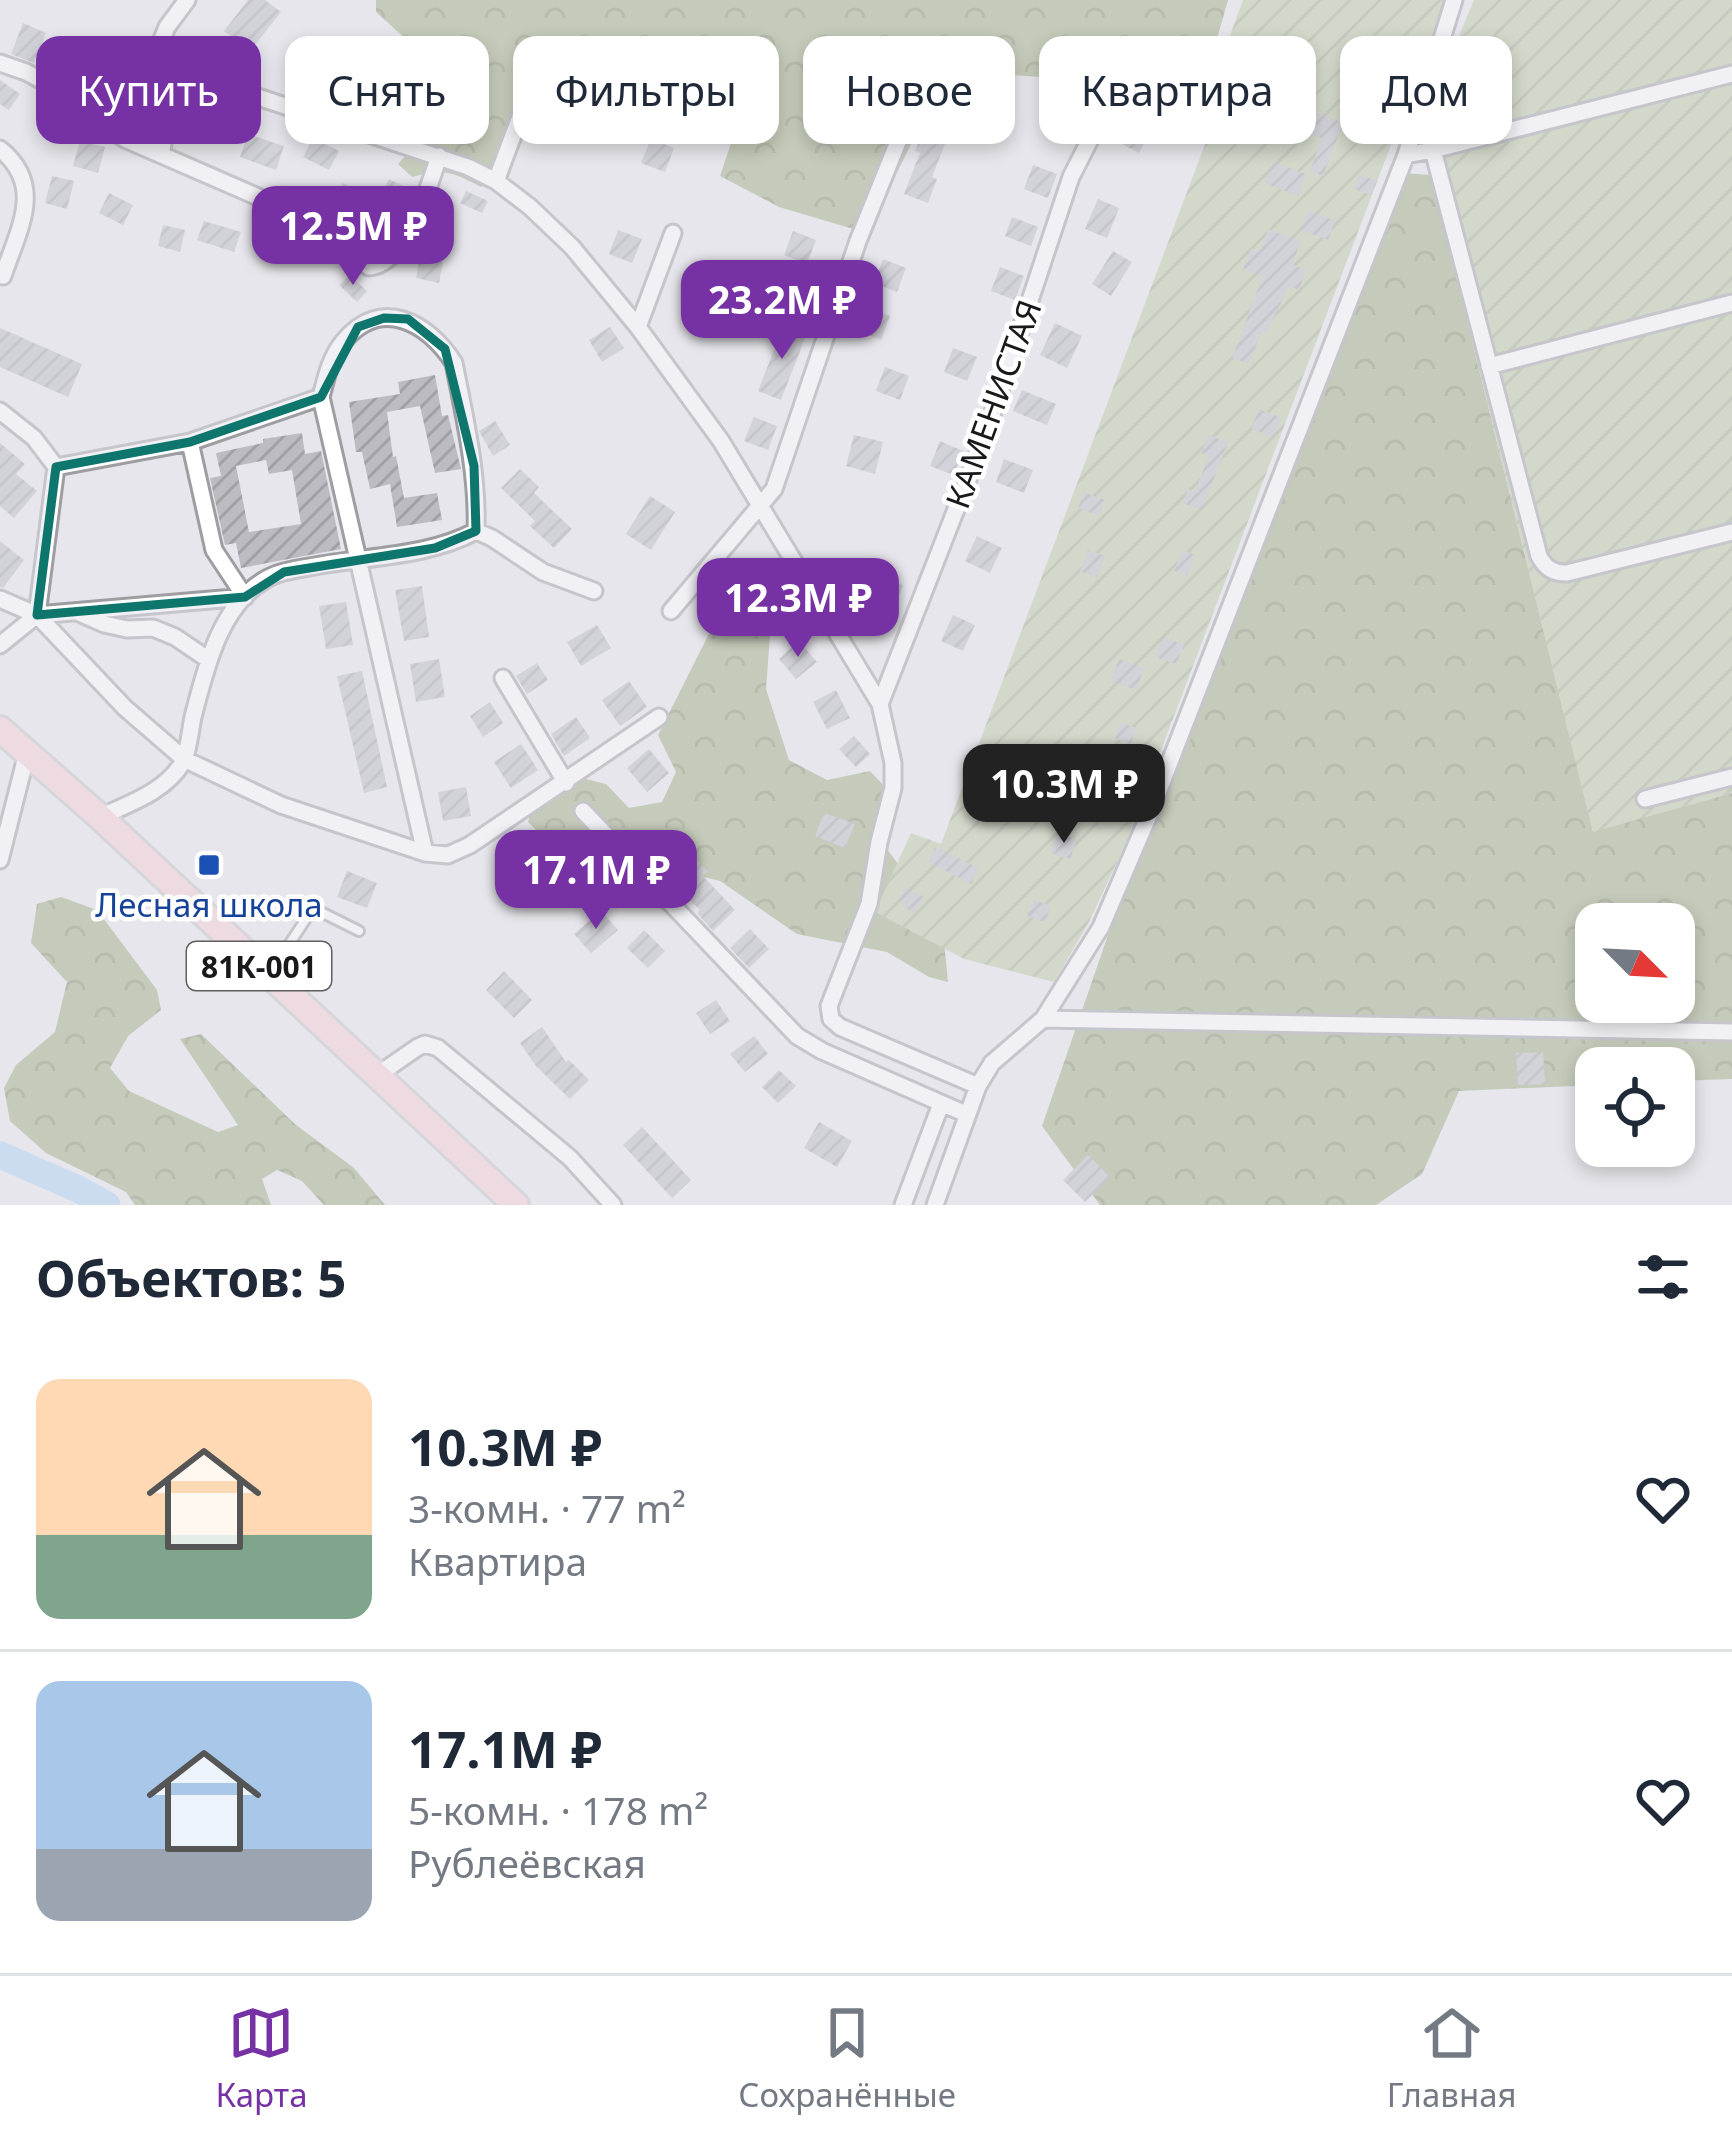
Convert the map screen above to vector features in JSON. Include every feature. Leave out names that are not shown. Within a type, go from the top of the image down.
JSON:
[{"type":"main road","name":"81К-001","points":[[0,729],[516,1205]]},
{"type":"street","points":[[935,1205],[978,1086],[992,1063],[1043,1019],[1101,927],[1152,808],[1406,155],[1454,0]]},
{"type":"street","points":[[163,36],[185,1]]},
{"type":"street","points":[[0,63],[36,77]]},
{"type":"street","points":[[1406,155],[1732,74]]},
{"type":"street","points":[[261,99],[440,156],[496,182],[530,207],[572,247],[638,327],[722,441],[880,704],[893,763],[893,788],[869,904],[829,1006],[831,1019],[978,1086]]},
{"type":"street","points":[[496,182],[513,136]]},
{"type":"street","points":[[139,144],[288,210],[369,267],[381,267],[390,259],[425,197],[440,156]]},
{"type":"street","points":[[161,155],[163,144]]},
{"type":"street","points":[[671,610],[774,489],[858,242],[897,144]]},
{"type":"street","name":"КАМЕНИСТАЯ","points":[[880,704],[987,430],[1071,177],[1088,144]]},
{"type":"street","points":[[0,149],[24,175],[27,193],[3,276]]},
{"type":"street","points":[[1433,150],[1545,566],[1568,573],[1732,532]]},
{"type":"street","points":[[638,327],[673,233]]},
{"type":"street","points":[[1489,366],[1732,303]]},
{"type":"street","points":[[425,854],[321,397],[340,345],[358,327],[384,318],[408,319],[428,332],[454,363],[474,466],[476,531]]},
{"type":"street","points":[[56,467],[190,442],[321,397]]},
{"type":"street","points":[[0,411],[34,438],[56,467],[37,614]]},
{"type":"street","points":[[190,442],[214,550],[245,597]]},
{"type":"street","points":[[100,817],[164,784],[184,759],[208,660],[226,623],[263,581],[284,572],[435,548],[476,531]]},
{"type":"street","points":[[476,531],[543,572],[594,591]]},
{"type":"street","points":[[0,645],[37,614],[245,597]]},
{"type":"street","points":[[0,599],[37,614],[125,708],[184,759],[281,805],[425,854],[448,855],[470,845],[659,717]]},
{"type":"street","points":[[75,611],[104,624],[153,628],[208,660]]},
{"type":"street","points":[[502,678],[566,783]]},
{"type":"street","points":[[0,860],[27,753]]},
{"type":"street","points":[[1645,799],[1732,777]]},
{"type":"street","points":[[583,811],[797,1036],[822,1052],[966,1114]]},
{"type":"street","points":[[1043,1019],[1732,1032]]},
{"type":"street","points":[[376,1076],[418,1047],[438,1048],[570,1158],[614,1205]]},
{"type":"street","points":[[903,1205],[941,1104]]},
{"type":"lane","points":[[269,975],[314,908],[359,931]]},
{"type":"highlighted area","points":[[384,318],[408,319],[445,349],[474,466],[476,531],[435,548],[284,572],[245,597],[37,615],[56,467],[190,442],[321,397],[358,327]]},
{"type":"green space","points":[[376,0],[1228,0],[1218,36],[1039,36],[1039,77],[1015,75],[1015,36],[803,36],[803,144],[911,144],[867,233],[779,207],[720,176],[731,144],[779,144],[779,36],[513,36],[515,144],[506,166],[481,187],[447,173],[412,177],[398,164],[416,144],[489,144],[489,36],[403,36],[376,12]]},
{"type":"green space","points":[[1243,0],[1446,0],[1432,36],[1340,36],[1340,144],[1391,144],[1125,845],[1054,982],[964,959],[875,912],[911,833],[941,844],[1205,144],[1316,144],[1316,36],[1230,36]]},
{"type":"green space","points":[[1474,0],[1732,0],[1732,793],[1593,832],[1426,144],[1512,144],[1512,36],[1459,36]]},
{"type":"green space","points":[[1401,173],[1431,175],[1593,831],[1732,793],[1732,1079],[1695,1080],[1695,1047],[1575,1047],[1575,1086],[1459,1091],[1422,1174],[1376,1205],[1100,1205],[1042,1126],[1152,808]]},
{"type":"green space","points":[[724,604],[752,610],[770,635],[766,689],[789,760],[827,780],[870,771],[889,791],[872,829],[907,876],[944,942],[948,982],[929,977],[887,952],[797,934],[720,881],[649,863],[560,853],[528,822],[535,799],[566,774],[606,784],[629,808],[662,802],[676,772],[658,735]]},
{"type":"green space","points":[[61,897],[97,910],[157,990],[161,1010],[128,1036],[110,1068],[129,1091],[218,1132],[238,1125],[180,1039],[201,1034],[296,1125],[354,1168],[385,1205],[324,1205],[302,1181],[277,1170],[262,1179],[271,1205],[135,1205],[126,1192],[46,1153],[10,1121],[4,1088],[16,1065],[55,1032],[67,982],[31,943],[37,904]]},
{"type":"building","points":[[248,0],[265,0],[281,12],[261,37],[230,36],[224,31]]},
{"type":"building","points":[[23,23],[46,33],[36,36],[34,63],[11,54]]},
{"type":"building","points":[[0,80],[20,94],[9,110],[0,104]]},
{"type":"building","points":[[1316,113],[1340,122],[1323,176],[1310,171],[1322,138],[1316,136]]},
{"type":"building","points":[[261,138],[284,146],[276,170],[240,157],[245,144],[261,144]]},
{"type":"building","points":[[79,144],[105,147],[98,173],[73,166]]},
{"type":"building","points":[[310,144],[339,151],[329,170],[303,157]]},
{"type":"building","points":[[649,144],[674,148],[665,172],[641,163]]},
{"type":"building","points":[[918,144],[945,144],[928,203],[904,194],[920,153],[915,151]]},
{"type":"building","points":[[1122,144],[1144,144],[1139,153]]},
{"type":"building","points":[[1273,162],[1306,174],[1298,196],[1265,183]]},
{"type":"building","points":[[1033,165],[1057,174],[1048,198],[1024,189]]},
{"type":"building","points":[[1359,174],[1376,181],[1371,195],[1354,189]]},
{"type":"building","points":[[52,176],[74,181],[67,209],[45,203]]},
{"type":"building","points":[[389,179],[405,187],[396,205],[380,197]]},
{"type":"building","points":[[343,183],[363,194],[350,220],[329,209]]},
{"type":"building","points":[[466,191],[488,201],[482,213],[460,203]]},
{"type":"building","points":[[109,193],[133,205],[123,225],[99,213]]},
{"type":"building","points":[[1098,199],[1119,208],[1107,238],[1085,229]]},
{"type":"building","points":[[1308,210],[1335,221],[1328,240],[1301,230]]},
{"type":"building","points":[[1012,217],[1038,227],[1031,246],[1005,236]]},
{"type":"building","points":[[204,221],[241,232],[234,252],[197,240]]},
{"type":"building","points":[[163,225],[185,230],[180,252],[158,246]]},
{"type":"building","points":[[1268,229],[1301,241],[1292,265],[1306,270],[1299,290],[1289,286],[1249,364],[1232,358],[1263,276],[1243,269],[1251,249],[1259,252]]},
{"type":"building","points":[[618,230],[642,239],[632,263],[609,254]]},
{"type":"building","points":[[793,231],[816,240],[807,264],[784,255]]},
{"type":"building","points":[[1113,251],[1132,262],[1111,296],[1092,284]]},
{"type":"building","points":[[420,257],[443,262],[439,283],[416,278]]},
{"type":"building","points":[[883,259],[906,268],[897,292],[874,283]]},
{"type":"building","points":[[1000,267],[1024,276],[1015,300],[991,291]]},
{"type":"building","points":[[350,275],[367,291],[357,302],[339,285]]},
{"type":"building","points":[[867,307],[890,316],[881,340],[858,331]]},
{"type":"building","points":[[1055,323],[1082,336],[1067,368],[1040,355]]},
{"type":"building","points":[[784,324],[807,333],[781,400],[758,391]]},
{"type":"building","points":[[610,327],[624,348],[602,362],[589,340]]},
{"type":"building","points":[[0,328],[82,364],[68,397],[0,367]]},
{"type":"building","points":[[953,348],[977,357],[967,381],[944,372]]},
{"type":"building","points":[[885,367],[909,376],[900,400],[876,391]]},
{"type":"building","points":[[435,375],[442,416],[448,415],[461,469],[435,473],[420,406],[387,412],[404,498],[437,493],[442,520],[397,527],[390,484],[370,489],[362,452],[356,452],[349,402],[400,394],[398,382]]},
{"type":"building","points":[[1022,390],[1056,404],[1047,425],[1013,411]]},
{"type":"building","points":[[1259,409],[1281,418],[1274,437],[1251,429]]},
{"type":"building","points":[[754,417],[777,426],[768,450],[744,441]]},
{"type":"building","points":[[495,421],[510,445],[493,456],[479,431]]},
{"type":"building","points":[[302,433],[305,454],[321,451],[341,549],[241,568],[236,543],[225,545],[210,478],[221,476],[216,453],[263,443],[263,439]],"holes":[[[266,460],[269,474],[292,470],[301,524],[249,532],[236,466]]]},
{"type":"building","points":[[854,435],[883,442],[875,474],[846,466]]},
{"type":"building","points":[[1208,435],[1228,442],[1202,510],[1183,503],[1188,489],[1195,492],[1209,455],[1201,453]]},
{"type":"building","points":[[940,441],[963,451],[954,475],[930,466]]},
{"type":"building","points":[[0,443],[25,464],[16,474],[37,491],[14,518],[0,506]]},
{"type":"building","points":[[1004,459],[1033,470],[1024,493],[996,482]]},
{"type":"building","points":[[520,469],[539,487],[534,493],[572,529],[554,548],[530,526],[535,521],[501,488]]},
{"type":"building","points":[[1084,492],[1105,500],[1099,516],[1078,508]]},
{"type":"building","points":[[650,496],[675,512],[651,550],[626,534]]},
{"type":"building","points":[[977,536],[1002,548],[990,573],[965,561]]},
{"type":"building","points":[[0,541],[24,560],[3,588],[0,587]]},
{"type":"building","points":[[1088,550],[1105,556],[1097,577],[1080,571]]},
{"type":"building","points":[[1182,550],[1195,555],[1187,576],[1174,571]]},
{"type":"building","points":[[880,576],[903,585],[894,609],[871,600]]},
{"type":"building","points":[[422,586],[429,637],[404,641],[395,590]]},
{"type":"building","points":[[712,595],[738,619],[722,636],[696,612]]},
{"type":"building","points":[[346,602],[353,645],[326,649],[319,606]]},
{"type":"building","points":[[953,615],[975,625],[963,651],[941,641]]},
{"type":"building","points":[[597,625],[611,648],[581,666],[567,642]]},
{"type":"building","points":[[1163,637],[1184,645],[1176,664],[1155,657]]},
{"type":"building","points":[[799,641],[817,662],[796,679],[779,659]]},
{"type":"building","points":[[439,659],[445,697],[416,702],[410,664]]},
{"type":"building","points":[[1119,659],[1144,668],[1136,690],[1111,680]]},
{"type":"building","points":[[537,663],[548,680],[527,694],[516,676]]},
{"type":"building","points":[[362,671],[387,787],[364,793],[337,676]]},
{"type":"building","points":[[629,681],[647,707],[620,726],[602,700]]},
{"type":"building","points":[[836,690],[850,718],[827,729],[813,702]]},
{"type":"building","points":[[490,702],[503,723],[483,737],[470,716]]},
{"type":"building","points":[[576,717],[590,738],[564,756],[551,734]]},
{"type":"building","points":[[1121,722],[1136,728],[1131,744],[1115,738]]},
{"type":"building","points":[[854,736],[870,754],[856,767],[839,749]]},
{"type":"building","points":[[521,744],[538,770],[511,788],[494,762]]},
{"type":"building","points":[[649,749],[669,773],[647,792],[627,768]]},
{"type":"building","points":[[1076,781],[1097,789],[1086,817],[1066,810]]},
{"type":"building","points":[[466,787],[471,816],[443,821],[438,792]]},
{"type":"building","points":[[824,813],[855,824],[845,848],[815,836]]},
{"type":"building","points":[[1058,833],[1077,840],[1070,859],[1051,853]]},
{"type":"building","points":[[935,847],[979,868],[971,884],[928,862]]},
{"type":"building","points":[[690,854],[708,871],[703,876],[735,910],[713,931],[697,913],[700,910],[667,878]]},
{"type":"building","points":[[541,866],[559,886],[539,905],[521,885]]},
{"type":"building","points":[[347,871],[377,883],[367,908],[337,897]]},
{"type":"building","points":[[905,887],[924,897],[915,913],[902,907],[904,901],[899,898]]},
{"type":"building","points":[[1033,899],[1051,906],[1045,922],[1027,916]]},
{"type":"building","points":[[601,911],[618,930],[591,953],[574,934]]},
{"type":"building","points":[[750,929],[769,949],[749,968],[730,948]]},
{"type":"building","points":[[644,930],[665,951],[648,968],[627,948]]},
{"type":"building","points":[[504,971],[532,1000],[514,1018],[486,990]]},
{"type":"building","points":[[716,1000],[730,1021],[710,1034],[696,1013]]},
{"type":"building","points":[[542,1027],[566,1062],[589,1080],[570,1099],[520,1043]]},
{"type":"building","points":[[754,1036],[768,1054],[745,1072],[730,1054]]},
{"type":"building","points":[[1543,1052],[1545,1084],[1518,1085],[1516,1053]]},
{"type":"building","points":[[779,1070],[796,1086],[778,1103],[762,1087]]},
{"type":"building","points":[[819,1122],[852,1141],[837,1167],[804,1148]]},
{"type":"building","points":[[642,1127],[691,1180],[672,1198],[623,1145]]},
{"type":"building","points":[[1088,1155],[1110,1177],[1085,1202],[1063,1180]]},
{"type":"waterway","points":[[0,1155],[107,1205]]},
{"type":"place","name":"Лесная школа","points":[[209,865]]}]
